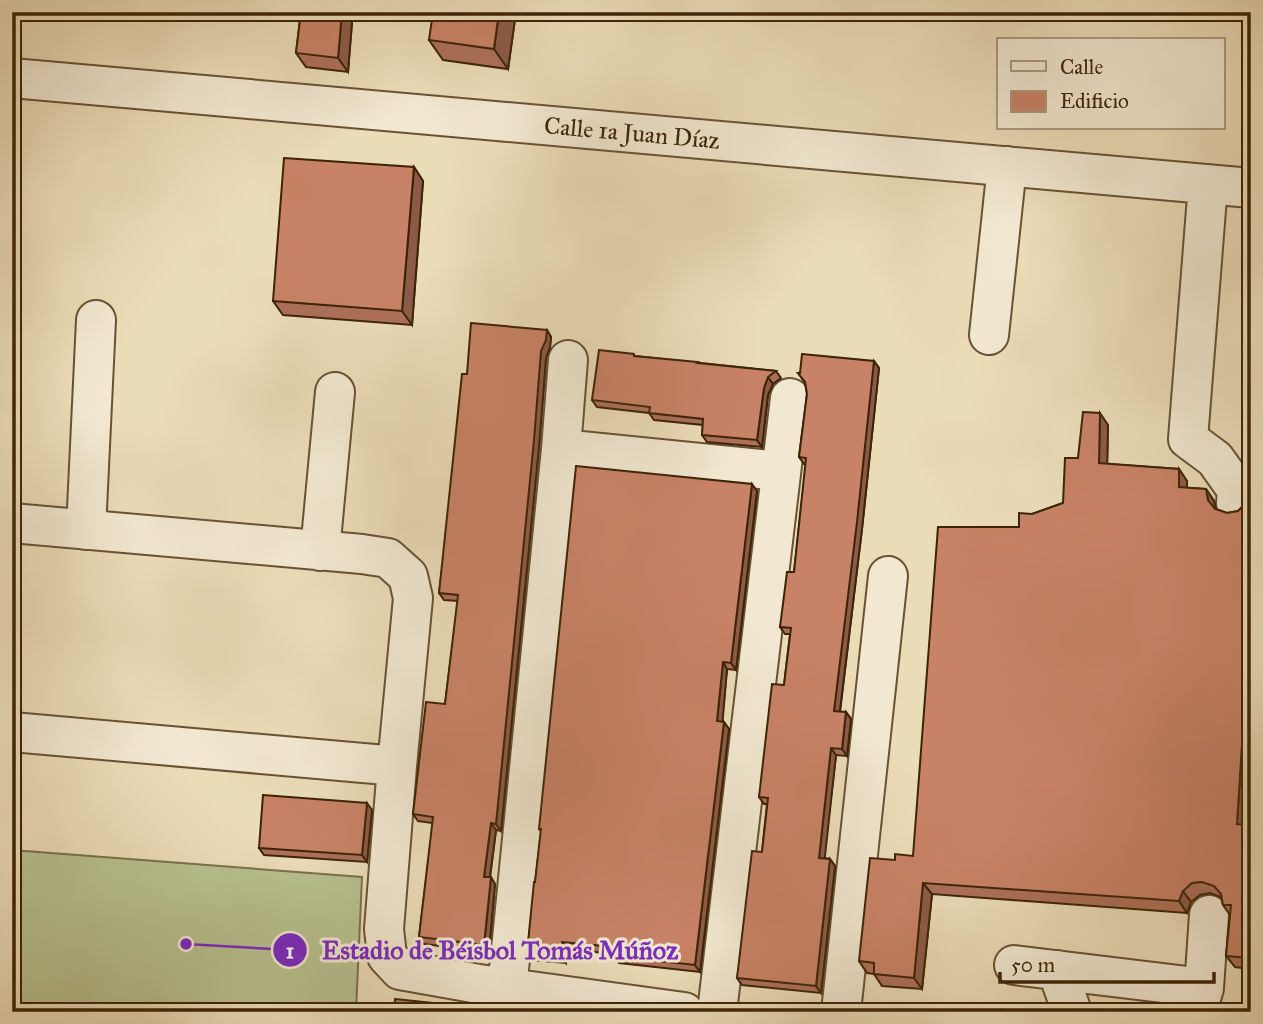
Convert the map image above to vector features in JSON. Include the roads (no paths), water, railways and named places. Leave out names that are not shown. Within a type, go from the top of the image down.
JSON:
[{"type":"street","name":"Calle 1a Juan Díaz","points":[[12,78],[1251,188]]},
{"type":"street","points":[[989,335],[1007,166]]},
{"type":"street","points":[[1208,184],[1188,439],[1215,459],[1237,490],[1236,503]]},
{"type":"street","points":[[86,530],[96,320]]},
{"type":"street","points":[[487,995],[561,449],[568,360]]},
{"type":"street","points":[[320,551],[335,391]]},
{"type":"street","points":[[717,1012],[790,398]]},
{"type":"street","points":[[561,449],[780,471]]},
{"type":"street","points":[[12,523],[388,558],[408,576],[413,598],[384,929],[387,956],[400,970],[487,995],[684,1012]]},
{"type":"street","points":[[841,1012],[888,576]]},
{"type":"street","points":[[12,732],[397,766]]},
{"type":"street","points":[[1014,965],[1057,970],[1200,1000],[1209,915]]},
{"type":"street","points":[[1057,970],[1072,1012]]},
{"type":"place","name":"Estadio de Béisbol Tomás Múñoz","points":[[186,944]]}]
